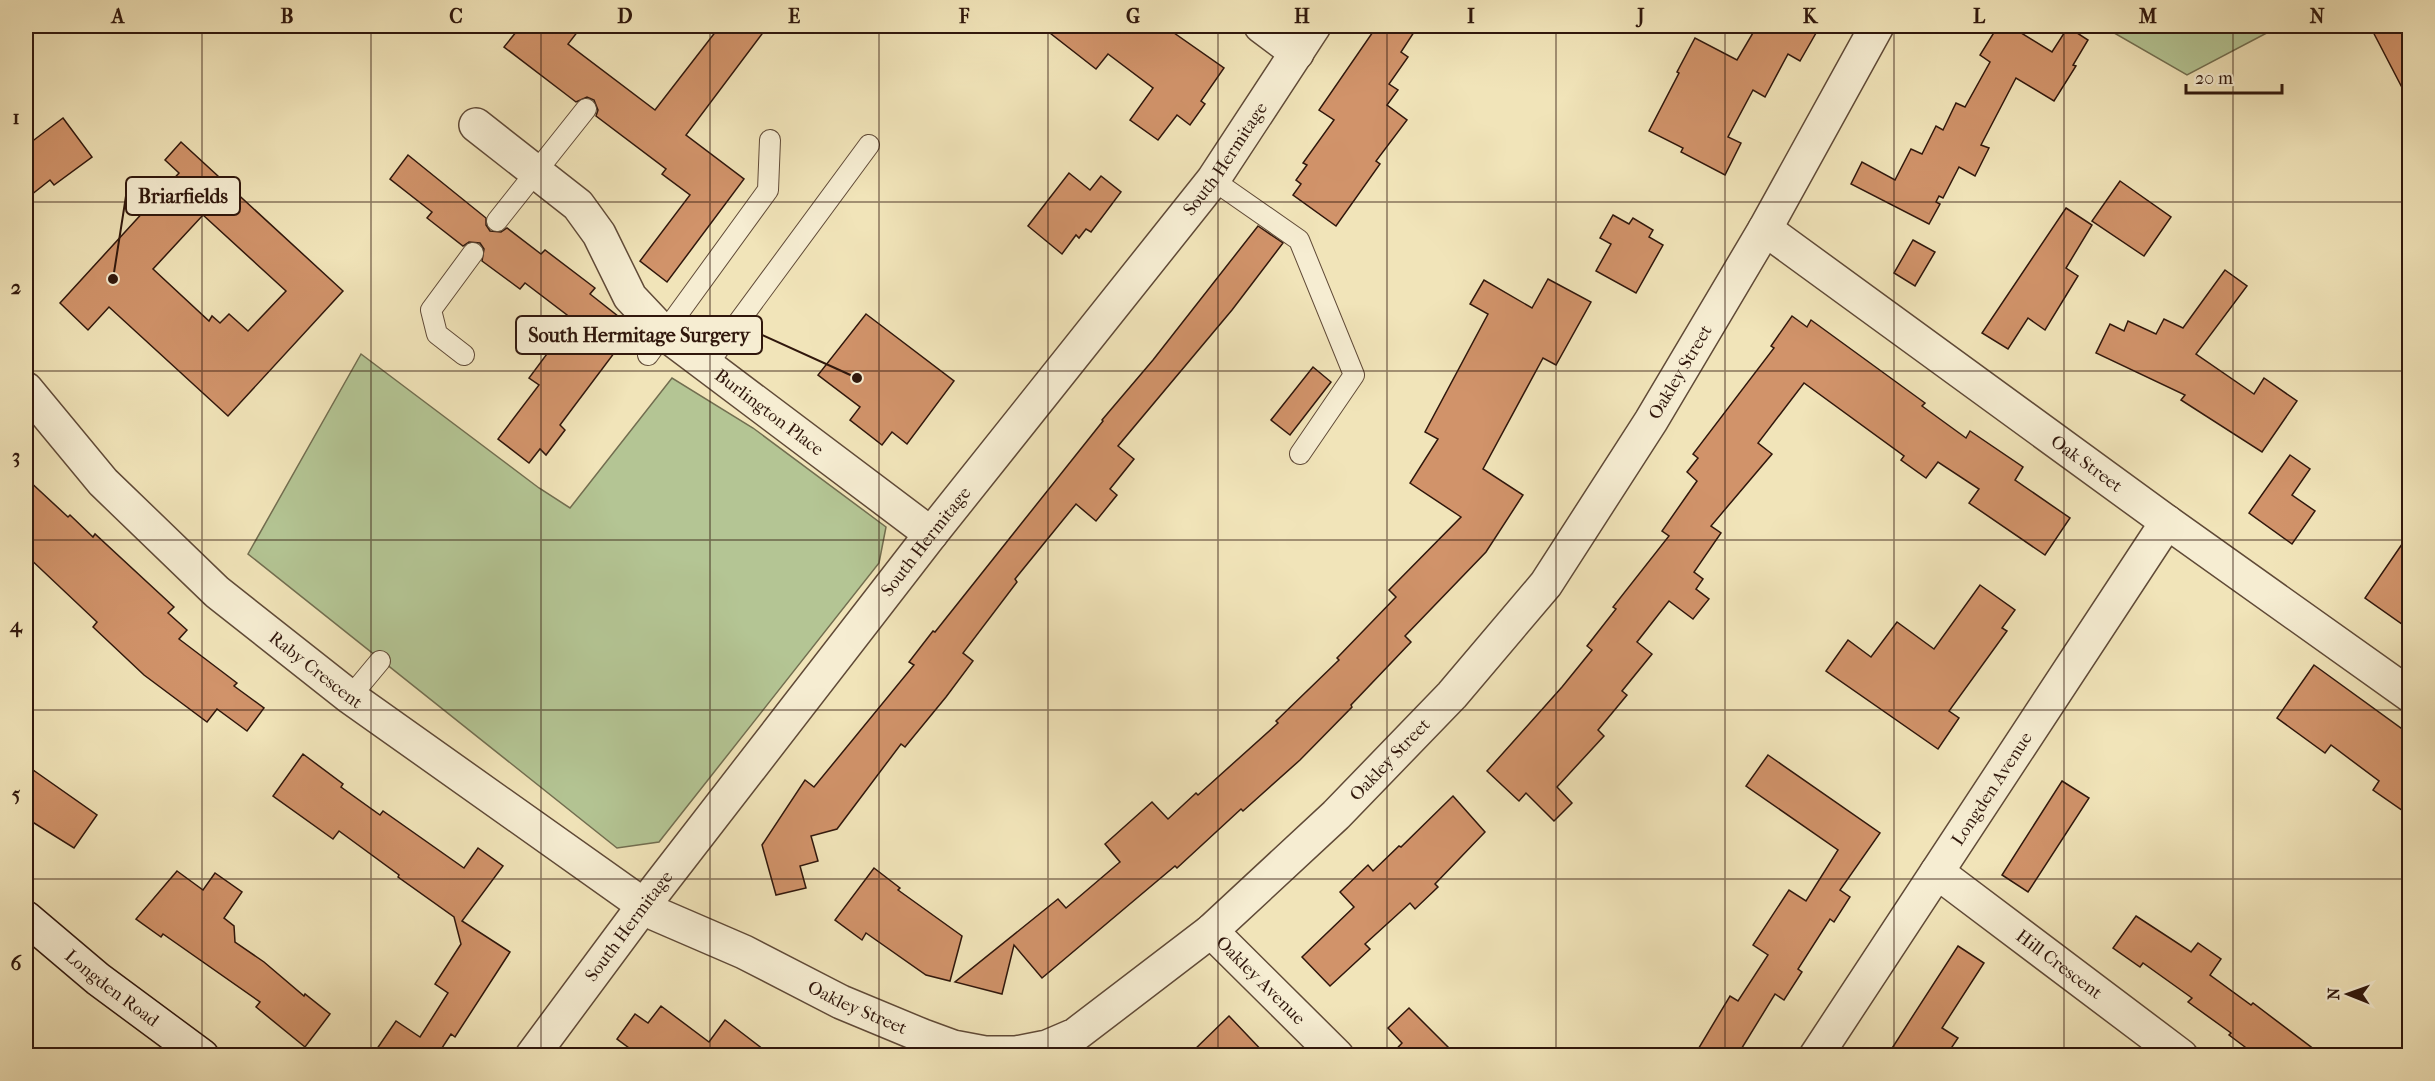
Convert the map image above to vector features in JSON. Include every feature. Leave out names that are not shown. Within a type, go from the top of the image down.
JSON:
[{"type":"street","points":[[1261,26],[1297,53]]},
{"type":"street","name":"South Hermitage","points":[[532,1056],[644,905],[931,534],[1213,180],[1314,26]]},
{"type":"street","name":"Oakley Street","points":[[644,905],[656,914],[744,952],[841,1002],[953,1047],[986,1053],[1016,1053],[1047,1047],[1075,1035],[1211,932],[1336,815],[1452,695],[1546,584],[1651,421],[1765,229],[1877,26]]},
{"type":"street","name":"Burlington Place","points":[[476,124],[578,205],[599,234],[656,344],[706,366],[931,534]]},
{"type":"street","name":"Oak Street","points":[[1765,229],[2167,522],[2409,694]]},
{"type":"street","name":"Raby Crescent","points":[[26,389],[103,482],[217,592],[350,697],[644,905]]},
{"type":"street","name":"Longden Avenue","points":[[1816,1056],[2167,522]]},
{"type":"street","name":"Hill Crescent","points":[[1937,872],[2181,1056]]},
{"type":"street","name":"Longden Road","points":[[26,918],[98,979],[202,1056]]},
{"type":"street","name":"Oakley Avenue","points":[[1211,932],[1337,1056]]},
{"type":"lane","points":[[497,221],[586,109]]},
{"type":"lane","points":[[656,344],[768,190],[770,140]]},
{"type":"lane","points":[[706,366],[869,145]]},
{"type":"lane","points":[[1213,180],[1299,240],[1354,375],[1300,454]]},
{"type":"lane","points":[[464,355],[437,334],[431,310],[473,253]]},
{"type":"lane","points":[[350,697],[380,661]]},
{"type":"green space","points":[[2102,26],[2280,26],[2187,75]]},
{"type":"green space","points":[[361,354],[539,488],[570,508],[672,378],[753,428],[886,527],[879,563],[659,842],[617,848],[248,554]]},
{"type":"building","points":[[521,26],[582,26],[568,44],[655,110],[720,26],[768,26],[686,135],[744,179],[667,282],[640,261],[690,195],[662,174],[666,169],[596,116],[598,110],[594,100],[587,97],[576,102],[504,47]]},
{"type":"building","points":[[1041,26],[1164,26],[1224,68],[1201,101],[1205,104],[1190,125],[1177,115],[1158,140],[1130,120],[1153,88],[1108,54],[1096,69]]},
{"type":"building","points":[[1377,26],[1418,26],[1401,52],[1408,57],[1389,84],[1398,90],[1387,105],[1407,120],[1376,161],[1380,164],[1336,226],[1293,195],[1301,184],[1296,180],[1307,165],[1303,163],[1334,120],[1319,110]]},
{"type":"building","points":[[1757,26],[1820,26],[1800,61],[1788,54],[1765,97],[1753,90],[1728,137],[1741,143],[1725,175],[1681,152],[1683,148],[1649,131],[1695,38],[1737,60]]},
{"type":"building","points":[[1998,26],[2010,26],[2052,52],[2068,27],[2088,40],[2073,65],[2076,66],[2054,101],[2016,78],[1981,145],[1989,148],[1975,176],[1959,167],[1943,198],[1939,196],[1936,202],[1940,204],[1929,224],[1851,184],[1862,162],[1895,180],[1911,149],[1922,154],[1936,126],[1943,130],[1956,103],[1965,107],[1990,62],[1980,55]]},
{"type":"building","points":[[2370,26],[2409,26],[2409,101]]},
{"type":"building","points":[[63,118],[92,157],[54,185],[50,180],[26,199],[26,146]]},
{"type":"building","points":[[181,142],[343,291],[228,416],[109,307],[88,330],[60,303],[179,173],[165,160]],"holes":[[[203,215],[286,291],[248,331],[229,314],[220,323],[212,316],[209,321],[153,269]]]},
{"type":"building","points":[[408,155],[486,218],[486,225],[490,231],[501,232],[507,228],[541,254],[545,250],[595,288],[590,294],[633,328],[560,425],[565,430],[546,455],[540,449],[529,463],[498,439],[539,385],[529,378],[570,323],[565,319],[567,315],[525,283],[520,289],[482,261],[484,249],[480,243],[469,242],[463,246],[427,218],[432,212],[390,179]]},
{"type":"building","points":[[1069,173],[1090,190],[1101,176],[1121,192],[1091,232],[1086,229],[1079,238],[1076,235],[1062,254],[1028,226]]},
{"type":"building","points":[[2120,181],[2171,217],[2144,256],[2092,221]]},
{"type":"building","points":[[2066,208],[2092,225],[2066,268],[2078,276],[2045,330],[2028,318],[2008,349],[1982,333]]},
{"type":"building","points":[[1613,215],[1629,224],[1633,218],[1653,230],[1649,237],[1663,245],[1636,293],[1596,271],[1611,244],[1600,238]]},
{"type":"building","points":[[1258,226],[1283,243],[1232,310],[1118,446],[1134,459],[1110,489],[1117,495],[1096,521],[1076,504],[1015,579],[1017,582],[963,653],[973,661],[946,697],[905,747],[901,744],[837,829],[811,836],[818,861],[800,866],[806,888],[776,895],[762,845],[805,780],[814,787],[914,665],[909,662],[933,631],[935,632]]},
{"type":"building","points":[[1913,240],[1935,252],[1915,286],[1894,273]]},
{"type":"building","points":[[2225,270],[2247,286],[2196,354],[2254,394],[2264,378],[2297,401],[2262,452],[2181,400],[2185,395],[2096,353],[2110,324],[2124,331],[2128,321],[2156,334],[2164,319],[2183,328]]},
{"type":"building","points":[[1548,279],[1591,302],[1556,365],[1543,358],[1483,469],[1523,495],[1486,552],[1405,636],[1411,642],[1300,760],[1243,811],[1241,809],[1177,868],[1175,866],[1042,978],[1014,945],[1002,994],[955,982],[1058,899],[1066,908],[1120,862],[1105,844],[1152,802],[1168,819],[1196,793],[1198,795],[1278,723],[1276,721],[1339,660],[1337,658],[1396,597],[1389,590],[1461,517],[1410,483],[1438,439],[1425,432],[1488,314],[1470,304],[1484,280],[1532,308]]},
{"type":"building","points":[[866,314],[954,381],[907,444],[892,432],[882,445],[850,420],[860,407],[818,375]]},
{"type":"building","points":[[1792,316],[1807,327],[1811,320],[1925,403],[1922,406],[1966,438],[1970,431],[2023,467],[2015,480],[2070,518],[2045,555],[1969,503],[1979,489],[1938,462],[1926,478],[1901,460],[1904,456],[1804,383],[1758,443],[1772,454],[1711,526],[1721,533],[1694,572],[1703,579],[1696,589],[1709,599],[1693,619],[1669,601],[1637,642],[1652,654],[1622,691],[1627,695],[1598,730],[1604,736],[1557,787],[1572,803],[1554,821],[1526,793],[1519,801],[1487,771],[1592,650],[1587,646],[1616,609],[1613,607],[1669,536],[1662,531],[1697,481],[1687,472],[1698,458],[1693,454],[1774,348],[1771,346]]},
{"type":"building","points":[[1313,367],[1331,382],[1290,435],[1271,420]]},
{"type":"building","points":[[2290,455],[2310,469],[2292,495],[2315,511],[2292,544],[2249,513]]},
{"type":"building","points":[[26,478],[68,517],[70,515],[93,537],[95,534],[174,607],[168,613],[187,630],[179,639],[237,683],[234,686],[264,708],[247,731],[217,709],[207,722],[144,675],[93,627],[97,622],[26,555]]},
{"type":"building","points":[[2409,534],[2409,629],[2365,598]]},
{"type":"building","points":[[1980,585],[2015,610],[2002,628],[2007,631],[1949,711],[1959,718],[1938,749],[1826,671],[1848,640],[1871,657],[1897,622],[1934,649]]},
{"type":"building","points":[[2314,665],[2409,734],[2409,815],[2373,790],[2379,781],[2331,745],[2325,753],[2277,718]]},
{"type":"building","points":[[303,754],[343,784],[341,787],[380,815],[383,811],[464,868],[478,848],[503,866],[462,921],[510,952],[455,1037],[451,1034],[440,1051],[447,1056],[372,1056],[396,1021],[420,1037],[448,993],[435,984],[461,944],[454,917],[339,831],[333,839],[273,796]]},
{"type":"building","points":[[1768,755],[1880,833],[1840,890],[1850,897],[1834,922],[1830,919],[1798,969],[1802,972],[1784,1000],[1775,994],[1737,1056],[1694,1056],[1730,996],[1738,1001],[1768,955],[1753,945],[1789,890],[1806,901],[1838,850],[1746,786]]},
{"type":"building","points":[[26,765],[97,815],[74,848],[26,818]]},
{"type":"building","points":[[2062,781],[2089,798],[2028,892],[2002,875]]},
{"type":"building","points":[[1453,796],[1485,832],[1435,884],[1438,887],[1415,909],[1410,903],[1365,944],[1370,949],[1330,986],[1302,957],[1354,907],[1340,892],[1368,865],[1373,871]]},
{"type":"building","points":[[874,868],[900,888],[898,890],[962,936],[950,981],[926,975],[866,933],[862,940],[835,920]]},
{"type":"building","points":[[177,871],[203,890],[215,873],[242,892],[224,918],[234,926],[235,942],[330,1014],[305,1047],[256,1007],[260,1002],[163,934],[161,937],[136,919]]},
{"type":"building","points":[[2136,916],[2191,952],[2198,943],[2221,959],[2210,975],[2251,1005],[2253,1003],[2323,1056],[2257,1056],[2229,1035],[2231,1033],[2188,1002],[2192,998],[2143,963],[2140,967],[2113,948]]},
{"type":"building","points":[[1958,946],[1984,963],[1942,1028],[1958,1038],[1946,1056],[1887,1056]]},
{"type":"building","points":[[661,1006],[709,1042],[725,1020],[772,1056],[640,1056],[617,1039],[635,1014],[648,1023]]},
{"type":"building","points":[[1409,1008],[1457,1056],[1390,1056],[1402,1043],[1388,1028]]},
{"type":"building","points":[[1229,1016],[1267,1056],[1188,1056]]},
{"type":"place","name":"Briarfields","points":[[113,279]]},
{"type":"place","name":"South Hermitage Surgery","points":[[857,378]]}]
